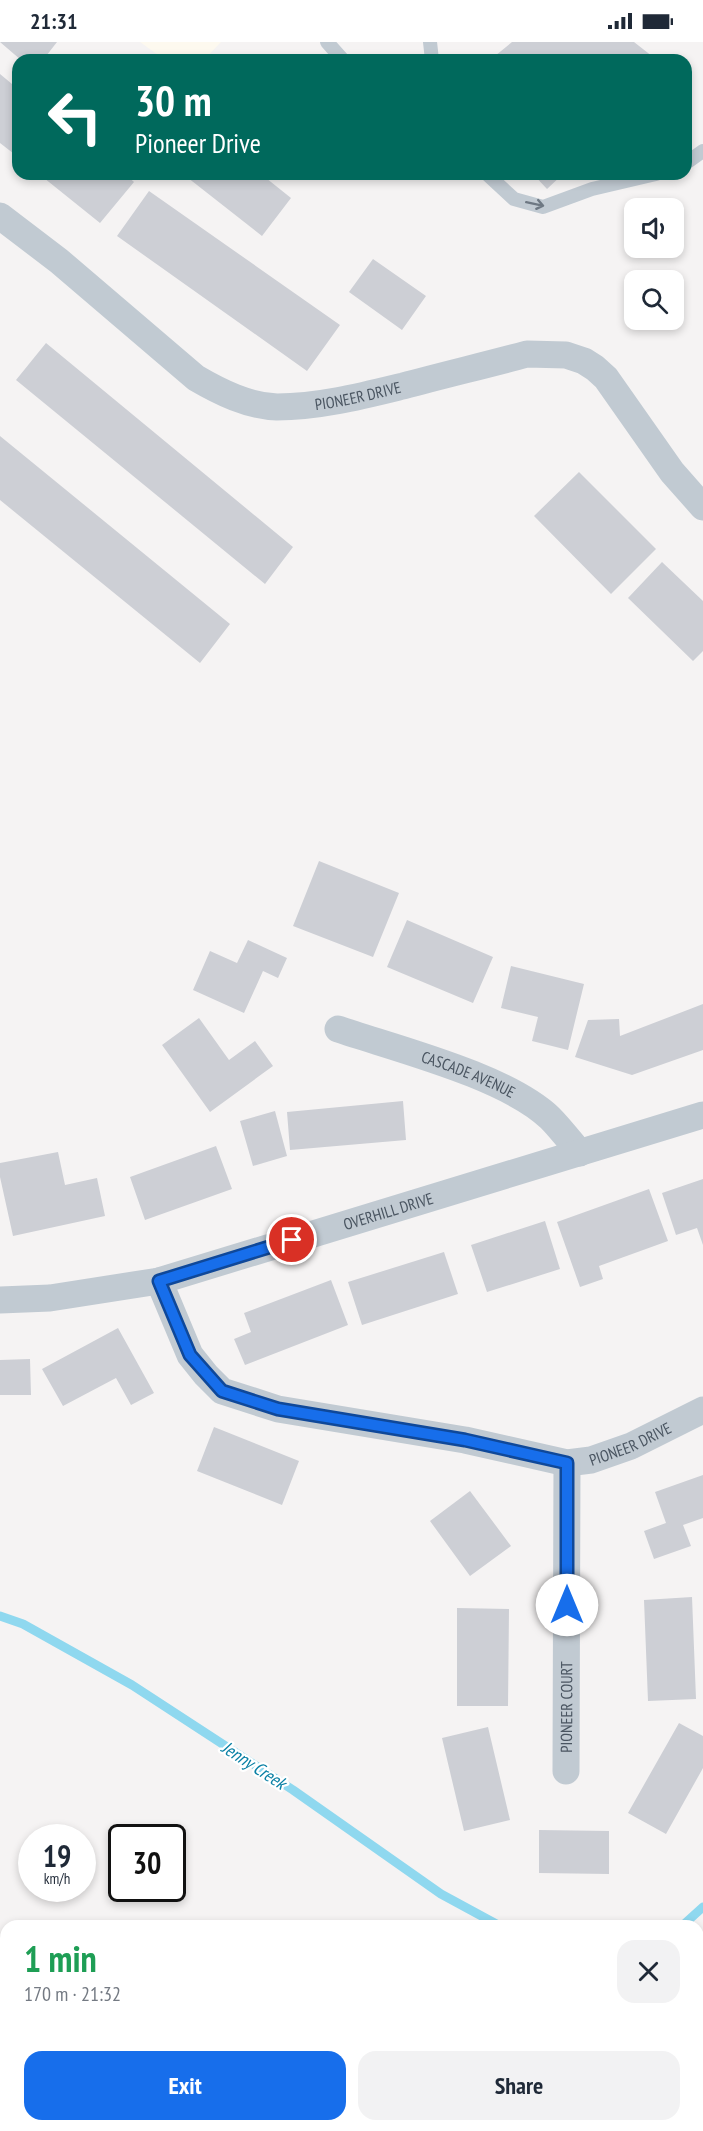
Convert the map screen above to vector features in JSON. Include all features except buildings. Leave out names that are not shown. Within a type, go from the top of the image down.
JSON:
[{"type":"street","name":"PIONEER DRIVE","points":[[0,216],[59,261],[196,378],[216,390],[256,404],[276,407],[354,398],[527,354],[547,353],[584,361],[606,378],[672,472],[703,507]]},
{"type":"street","name":"CASCADE AVENUE","points":[[338,1029],[471,1073],[522,1097],[549,1117],[580,1153]]},
{"type":"street","name":"OVERHILL DRIVE","points":[[0,1300],[50,1298],[159,1281],[703,1114]]},
{"type":"street","name":"PIONEER DRIVE","points":[[159,1281],[190,1355],[222,1391],[278,1409],[465,1440],[567,1463],[591,1460],[631,1446],[703,1410]]},
{"type":"street","name":"PIONEER COURT","points":[[566,1771],[567,1463]]},
{"type":"lane","points":[[327,42],[338,54]]},
{"type":"lane","points":[[493,180],[514,199],[543,207],[592,189],[630,180]]},
{"type":"shaded area","points":[[140,42],[221,42],[210,54],[157,54]]},
{"type":"waterway","name":"Jenny Creek","points":[[0,1616],[23,1624],[132,1685],[293,1790],[441,1894],[489,1920]]},
{"type":"waterway","name":"Jenny Creek","points":[[689,1920],[703,1907]]},
{"type":"route","points":[[292,1240],[159,1281],[164,1298],[190,1355],[222,1391],[278,1409],[465,1440],[567,1463],[567,1605]]}]
